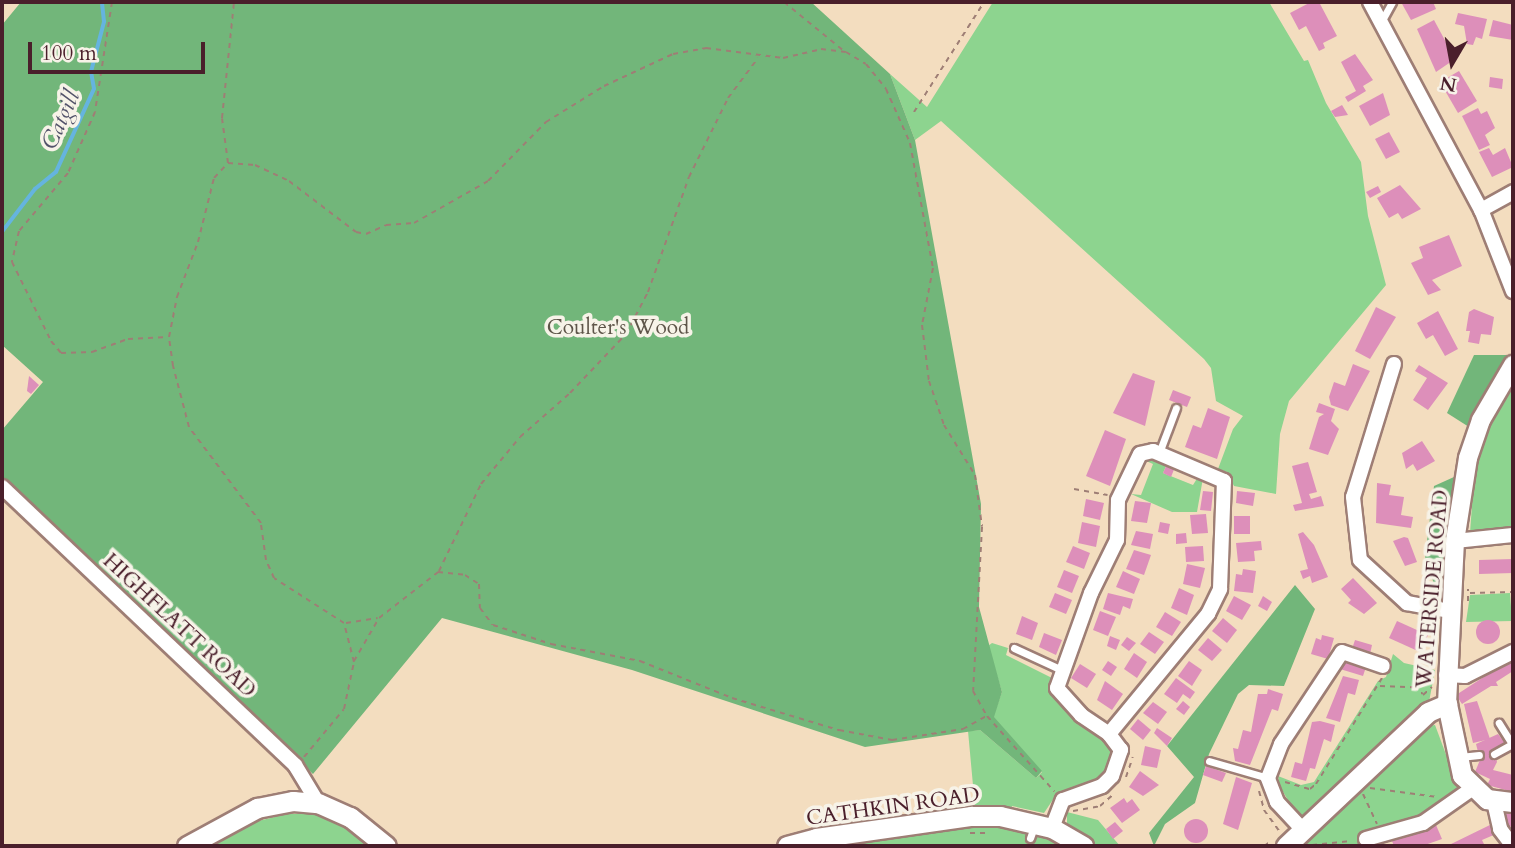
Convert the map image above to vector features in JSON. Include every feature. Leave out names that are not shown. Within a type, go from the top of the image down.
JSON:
[{"type":"main road","name":"WATERSIDE ROAD","points":[[1447,704],[1456,757],[1466,794],[1504,802]]},
{"type":"main road","points":[[1286,846],[1303,838],[1428,712],[1447,704]]},
{"type":"main road","points":[[187,846],[257,808],[293,801],[318,803],[350,817],[386,846]]},
{"type":"main road","name":"CATHKIN ROAD","points":[[787,846],[816,838],[971,816],[1039,830],[1083,846]]},
{"type":"street","points":[[1370,2],[1481,210],[1513,291]]},
{"type":"street","points":[[1481,210],[1513,192]]},
{"type":"street","points":[[1394,363],[1353,498],[1360,560],[1407,603],[1450,611]]},
{"type":"street","name":"WATERSIDE ROAD","points":[[1447,704],[1446,675],[1455,541],[1474,439],[1513,365]]},
{"type":"street","points":[[1039,830],[1063,800],[1102,786],[1112,776],[1121,750],[1109,734],[1060,697],[1057,688],[1091,593],[1117,540],[1119,497],[1140,454],[1159,453],[1224,481],[1220,589],[1208,614],[1109,734]]},
{"type":"street","name":"HIGHFLATT ROAD","points":[[2,487],[295,765],[318,803]]},
{"type":"street","points":[[1455,541],[1513,535]]},
{"type":"street","points":[[1303,838],[1277,802],[1268,778],[1296,716],[1342,652],[1383,666]]},
{"type":"street","points":[[1446,675],[1465,676],[1513,652]]},
{"type":"street","points":[[1366,839],[1383,838],[1423,823],[1466,794]]},
{"type":"street","name":"WATERSIDE ROAD","points":[[1504,802],[1500,829],[1513,846]]},
{"type":"lane","points":[[1381,22],[1392,2]]},
{"type":"lane","points":[[1159,453],[1176,408]]},
{"type":"lane","points":[[1014,648],[1064,671]]},
{"type":"lane","points":[[1494,754],[1512,744],[1499,723]]},
{"type":"lane","points":[[1456,757],[1479,755]]},
{"type":"lane","points":[[1209,761],[1268,778]]},
{"type":"path","points":[[112,2],[95,112],[68,173],[19,231],[12,262],[61,353],[92,352],[128,339],[169,337]]},
{"type":"path","points":[[228,163],[222,118],[234,2]]},
{"type":"path","points":[[784,2],[846,52],[866,64],[886,89],[910,143],[933,268],[922,325],[929,381],[944,425],[975,475],[982,527],[973,691],[986,716],[1063,800]]},
{"type":"path","points":[[914,112],[984,2]]},
{"type":"path","points":[[228,163],[255,165],[289,181],[356,232],[366,234],[386,225],[414,223],[488,181],[547,122],[604,86],[673,54],[706,48],[758,57],[783,58],[821,49],[846,52]]},
{"type":"path","points":[[295,765],[344,709],[354,662],[379,618],[438,572],[481,484],[520,437],[570,393],[626,334],[648,292],[689,177],[727,98],[758,57]]},
{"type":"path","points":[[228,163],[214,178],[169,337],[189,427],[261,523],[266,559],[274,578],[344,623],[379,618]]},
{"type":"path","points":[[1074,489],[1119,497]]},
{"type":"path","points":[[438,572],[465,575],[479,583],[480,608],[493,625],[551,645],[640,661],[732,698],[839,730],[892,740],[963,729],[986,716]]},
{"type":"path","points":[[1469,593],[1513,592]]},
{"type":"path","points":[[344,623],[354,662]]},
{"type":"path","points":[[1268,778],[1310,789],[1316,784],[1380,686],[1383,666]]},
{"type":"path","points":[[1380,686],[1413,687],[1424,695]]},
{"type":"path","points":[[1383,838],[1359,787],[1466,794]]},
{"type":"path","points":[[964,833],[1001,832]]},
{"type":"path","points":[[1303,838],[1366,839]]},
{"type":"green space","name":"Coulter's Wood","points":[[21,2],[811,2],[890,74],[915,140],[981,504],[979,607],[1002,692],[994,717],[1042,771],[1036,778],[980,730],[865,747],[632,670],[442,618],[313,774],[2,482],[2,430],[43,382],[2,345],[2,25]]},
{"type":"green space","points":[[993,2],[1269,2],[1304,61],[1308,60],[1326,103],[1361,162],[1368,216],[1386,285],[1289,401],[1280,434],[1276,494],[1234,486],[1227,472],[1218,469],[1233,429],[1243,416],[1216,401],[1211,368],[1204,359],[941,121],[915,140],[890,74],[927,107]]},
{"type":"green space","points":[[1474,355],[1508,355],[1469,427],[1447,413]]},
{"type":"green space","points":[[1513,381],[1513,531],[1470,533],[1475,464],[1487,425]]},
{"type":"green space","points":[[1148,456],[1167,464],[1163,473],[1193,485],[1198,477],[1203,478],[1197,512],[1172,512],[1131,494],[1141,495],[1153,464],[1144,460]]},
{"type":"green space","points":[[1454,477],[1442,586],[1438,596],[1425,557],[1434,486]]},
{"type":"green space","points":[[1295,585],[1315,609],[1284,686],[1249,685],[1238,694],[1209,754],[1195,803],[1165,824],[1154,846],[1149,833],[1194,777],[1167,746]]},
{"type":"green space","points":[[1510,593],[1512,621],[1466,622],[1470,595]]},
{"type":"green space","points":[[992,643],[1008,648],[1006,655],[1054,679],[1051,690],[1056,700],[1115,751],[1107,773],[1095,782],[1058,792],[1044,813],[1012,806],[1011,812],[975,807],[968,731],[980,730],[1036,778],[1042,772],[993,717],[1002,692],[988,646]]},
{"type":"green space","points":[[1393,654],[1404,663],[1435,670],[1429,702],[1304,817],[1295,812],[1279,785],[1278,776],[1301,785],[1314,782],[1378,681],[1386,677]]},
{"type":"green space","points":[[1435,725],[1460,792],[1437,810],[1364,844],[1295,846],[1422,727]]},
{"type":"green space","points":[[1067,812],[1098,820],[1120,846],[1094,846],[1067,825]]},
{"type":"green space","points":[[287,814],[319,814],[356,832],[370,846],[204,846],[250,823]]},
{"type":"green space","points":[[965,825],[1024,827],[1072,846],[826,846]]},
{"type":"building","points":[[1311,2],[1319,2],[1337,36],[1323,43],[1325,48],[1319,51],[1306,26],[1299,30],[1290,13]]},
{"type":"building","points":[[1401,2],[1433,2],[1436,9],[1411,20]]},
{"type":"building","points":[[1458,13],[1487,19],[1482,39],[1476,37],[1473,45],[1467,44],[1464,26],[1455,24]]},
{"type":"building","points":[[1434,20],[1455,59],[1436,72],[1417,29]]},
{"type":"building","points":[[1493,20],[1513,25],[1513,40],[1489,36]]},
{"type":"building","points":[[1355,54],[1373,80],[1363,86],[1366,91],[1348,102],[1345,97],[1356,91],[1341,62]]},
{"type":"building","points":[[1459,71],[1477,101],[1458,113],[1440,82]]},
{"type":"building","points":[[1490,77],[1503,79],[1502,89],[1489,87]]},
{"type":"building","points":[[1383,93],[1390,115],[1370,126],[1359,106]]},
{"type":"building","points":[[1342,105],[1348,115],[1335,117],[1331,111]]},
{"type":"building","points":[[1478,108],[1481,114],[1487,111],[1495,128],[1485,135],[1490,145],[1479,150],[1462,116]]},
{"type":"building","points":[[1389,132],[1400,152],[1386,159],[1375,139]]},
{"type":"building","points":[[1489,148],[1493,155],[1505,148],[1513,167],[1492,177],[1479,152]]},
{"type":"building","points":[[1400,185],[1421,209],[1402,219],[1398,213],[1389,218],[1377,198]]},
{"type":"building","points":[[1378,186],[1381,192],[1370,198],[1366,192]]},
{"type":"building","points":[[1449,235],[1462,266],[1432,280],[1441,290],[1428,295],[1411,263],[1423,258],[1419,247]]},
{"type":"building","points":[[1376,307],[1396,317],[1370,359],[1355,351]]},
{"type":"building","points":[[1474,309],[1494,317],[1491,335],[1481,334],[1479,344],[1468,342],[1470,331],[1466,331],[1469,312]]},
{"type":"building","points":[[1438,311],[1458,349],[1445,356],[1433,335],[1426,339],[1417,323]]},
{"type":"building","points":[[1353,364],[1370,371],[1348,411],[1331,405],[1329,397],[1334,382],[1345,386]]},
{"type":"building","points":[[1419,365],[1448,383],[1428,410],[1413,400],[1427,378],[1415,371]]},
{"type":"building","points":[[1133,373],[1155,381],[1145,426],[1113,413]]},
{"type":"building","points":[[29,376],[39,385],[31,394],[27,391]]},
{"type":"building","points":[[1173,390],[1191,397],[1187,407],[1169,400]]},
{"type":"building","points":[[1319,403],[1335,409],[1331,421],[1339,429],[1328,455],[1309,449],[1319,417],[1324,414],[1316,412]]},
{"type":"building","points":[[1208,408],[1230,417],[1217,459],[1185,447],[1193,425],[1201,428]]},
{"type":"building","points":[[1105,430],[1126,439],[1110,486],[1086,476]]},
{"type":"building","points":[[1422,441],[1435,461],[1417,471],[1413,464],[1406,469],[1402,453]]},
{"type":"building","points":[[1308,462],[1317,492],[1309,494],[1311,499],[1321,496],[1324,506],[1295,511],[1293,505],[1302,503],[1292,466]]},
{"type":"building","points":[[1167,464],[1175,467],[1171,477],[1163,473]]},
{"type":"building","points":[[1377,483],[1391,485],[1389,495],[1404,497],[1401,515],[1413,517],[1411,528],[1376,523]]},
{"type":"building","points":[[1203,491],[1213,492],[1211,511],[1200,510]]},
{"type":"building","points":[[1237,491],[1255,493],[1253,506],[1236,503]]},
{"type":"building","points":[[1086,499],[1104,503],[1100,520],[1083,516]]},
{"type":"building","points":[[1135,501],[1151,503],[1147,523],[1131,521]]},
{"type":"building","points":[[1206,514],[1208,533],[1192,534],[1190,515]]},
{"type":"building","points":[[1234,516],[1250,516],[1250,534],[1234,534]]},
{"type":"building","points":[[1082,522],[1100,526],[1096,547],[1078,543]]},
{"type":"building","points":[[1160,522],[1170,524],[1168,534],[1158,532]]},
{"type":"building","points":[[1136,531],[1153,534],[1150,549],[1131,545]]},
{"type":"building","points":[[1303,532],[1314,545],[1328,577],[1312,583],[1310,576],[1303,579],[1300,571],[1308,569],[1298,534]]},
{"type":"building","points":[[1186,533],[1187,543],[1176,544],[1176,534]]},
{"type":"building","points":[[1408,538],[1417,562],[1405,566],[1393,541]]},
{"type":"building","points":[[1261,541],[1262,550],[1254,551],[1255,561],[1238,562],[1236,543]]},
{"type":"building","points":[[1073,546],[1090,553],[1084,569],[1066,562]]},
{"type":"building","points":[[1203,546],[1204,561],[1186,562],[1185,547]]},
{"type":"building","points":[[1134,550],[1151,555],[1144,575],[1126,569]]},
{"type":"building","points":[[1513,559],[1513,573],[1479,574],[1479,560]]},
{"type":"building","points":[[1187,564],[1205,568],[1200,588],[1183,584]]},
{"type":"building","points":[[1243,569],[1256,571],[1253,593],[1234,591],[1236,574],[1242,575]]},
{"type":"building","points":[[1064,570],[1079,576],[1072,593],[1057,587]]},
{"type":"building","points":[[1123,571],[1140,579],[1134,594],[1116,587]]},
{"type":"building","points":[[1353,578],[1377,603],[1364,614],[1348,603],[1351,600],[1341,589]]},
{"type":"building","points":[[1179,588],[1194,595],[1187,615],[1171,608]]},
{"type":"building","points":[[1055,593],[1072,600],[1066,614],[1049,607]]},
{"type":"building","points":[[1108,593],[1133,599],[1130,609],[1123,606],[1120,615],[1103,609]]},
{"type":"building","points":[[1234,596],[1251,605],[1242,620],[1226,611]]},
{"type":"building","points":[[1263,596],[1272,602],[1267,611],[1258,606]]},
{"type":"building","points":[[1100,611],[1116,617],[1108,636],[1093,630]]},
{"type":"building","points":[[1165,612],[1181,622],[1172,636],[1156,627]]},
{"type":"building","points":[[1022,616],[1038,623],[1032,640],[1016,634]]},
{"type":"building","points":[[1223,618],[1237,630],[1227,643],[1212,631]]},
{"type":"building","points":[[1488,620],[1496,624],[1500,632],[1496,640],[1488,644],[1480,640],[1476,632],[1480,624]]},
{"type":"building","points":[[1397,621],[1428,635],[1420,652],[1389,638]]},
{"type":"building","points":[[1149,632],[1164,642],[1155,654],[1140,644]]},
{"type":"building","points":[[1044,633],[1062,640],[1056,655],[1039,647]]},
{"type":"building","points":[[1322,635],[1334,638],[1328,659],[1311,654],[1316,638],[1321,640]]},
{"type":"building","points":[[1110,636],[1120,640],[1116,650],[1107,646]]},
{"type":"building","points":[[1127,637],[1136,643],[1129,651],[1121,645]]},
{"type":"building","points":[[1208,638],[1222,650],[1212,661],[1198,650]]},
{"type":"building","points":[[1355,640],[1372,645],[1370,654],[1352,649]]},
{"type":"building","points":[[1134,653],[1147,662],[1137,678],[1124,669]]},
{"type":"building","points":[[1513,658],[1513,671],[1496,682],[1498,686],[1491,686],[1462,704],[1456,695]]},
{"type":"building","points":[[1343,659],[1366,667],[1363,676],[1340,669]]},
{"type":"building","points":[[1108,661],[1117,667],[1111,676],[1102,670]]},
{"type":"building","points":[[1189,661],[1202,670],[1192,686],[1178,676]]},
{"type":"building","points":[[1080,664],[1096,674],[1087,688],[1071,678]]},
{"type":"building","points":[[1343,676],[1359,680],[1355,695],[1348,693],[1340,722],[1326,718]]},
{"type":"building","points":[[1176,678],[1195,692],[1190,699],[1183,694],[1177,703],[1164,694]]},
{"type":"building","points":[[1105,681],[1123,694],[1112,710],[1097,700]]},
{"type":"building","points":[[1268,689],[1283,694],[1278,711],[1272,709],[1250,765],[1235,761],[1233,748],[1238,749],[1243,730],[1251,732],[1258,694],[1267,694]]},
{"type":"building","points":[[1183,701],[1190,707],[1184,715],[1176,709]]},
{"type":"building","points":[[1477,701],[1490,739],[1473,743],[1464,704]]},
{"type":"building","points":[[1153,702],[1167,712],[1158,724],[1143,713]]},
{"type":"building","points":[[1138,719],[1151,730],[1143,740],[1130,729]]},
{"type":"building","points":[[1312,722],[1335,725],[1331,742],[1324,739],[1315,769],[1310,768],[1306,781],[1291,777],[1295,762],[1302,764]]},
{"type":"building","points":[[1157,728],[1172,738],[1167,746],[1154,733]]},
{"type":"building","points":[[1498,734],[1505,743],[1494,751],[1497,762],[1493,770],[1513,775],[1513,792],[1487,785],[1490,779],[1475,772],[1480,760],[1476,744]]},
{"type":"building","points":[[1145,746],[1161,750],[1157,768],[1141,765]]},
{"type":"building","points":[[1206,766],[1226,773],[1222,782],[1203,775]]},
{"type":"building","points":[[1140,771],[1159,785],[1143,796],[1129,787]]},
{"type":"building","points":[[1236,777],[1252,783],[1238,830],[1223,824]]},
{"type":"building","points":[[1124,798],[1127,803],[1132,799],[1140,810],[1122,823],[1110,808]]},
{"type":"building","points":[[1513,809],[1513,826],[1505,827],[1501,810]]},
{"type":"building","points":[[1196,819],[1204,823],[1208,831],[1204,839],[1196,843],[1188,839],[1184,831],[1188,823]]},
{"type":"building","points":[[1115,822],[1123,831],[1113,839],[1106,829]]},
{"type":"building","points":[[1492,824],[1496,834],[1482,840],[1485,846],[1447,846]]},
{"type":"building","points":[[1436,825],[1442,839],[1422,846],[1394,846],[1392,841]]},
{"type":"waterway","name":"Catgill","points":[[2,232],[35,189],[56,172],[94,89],[91,72],[104,22],[102,2]]}]
